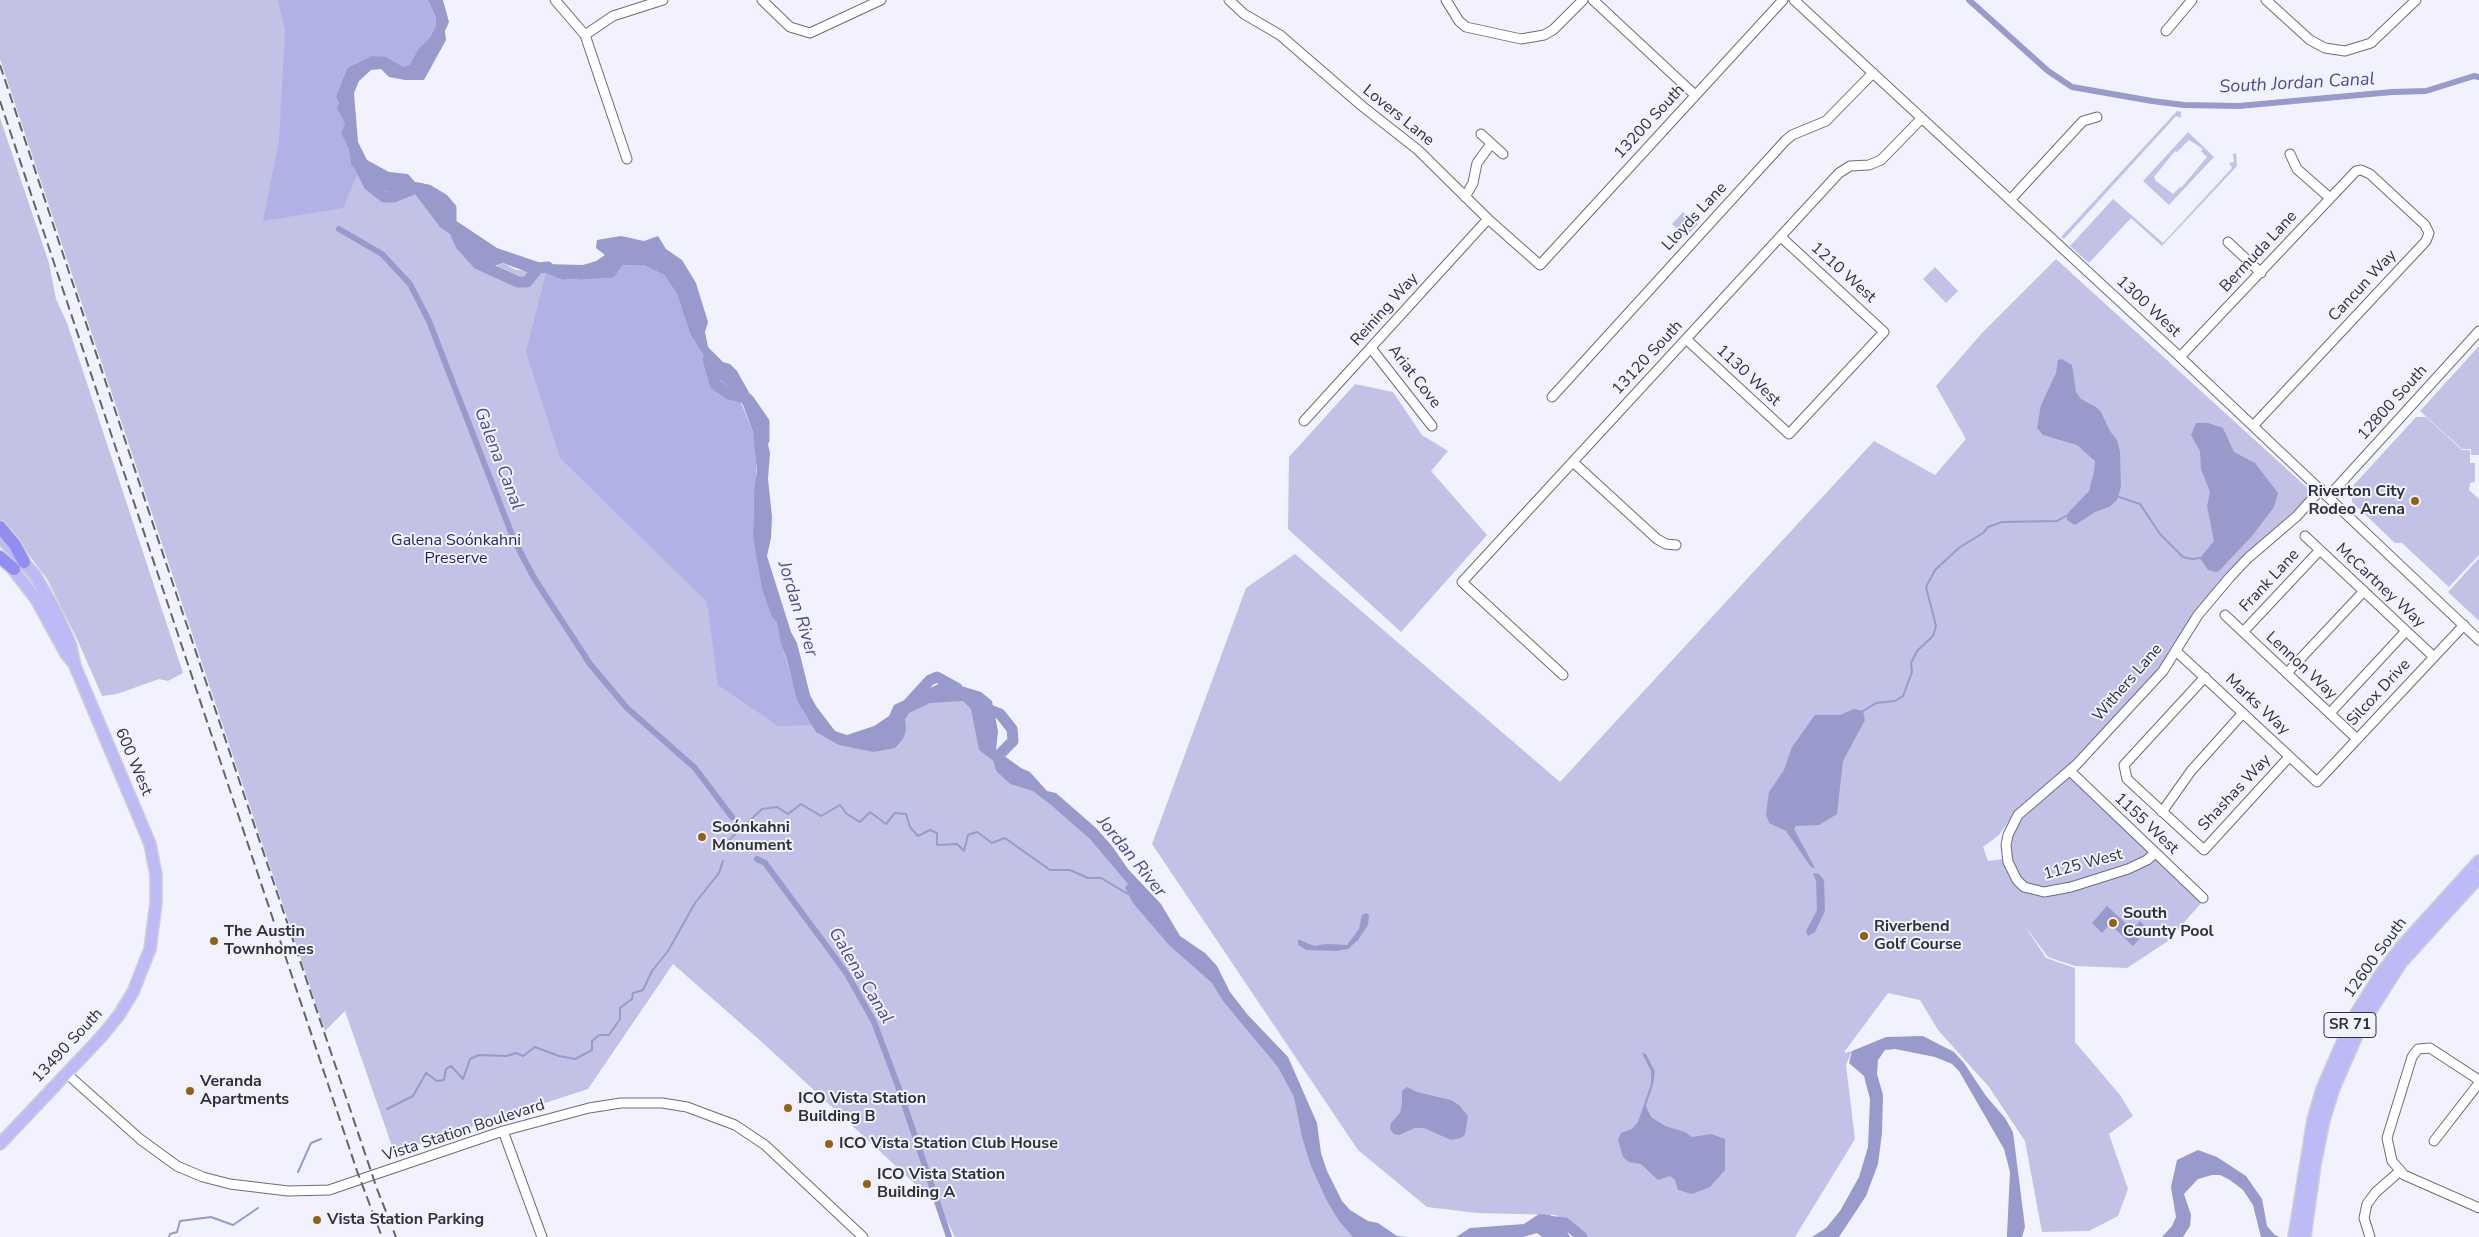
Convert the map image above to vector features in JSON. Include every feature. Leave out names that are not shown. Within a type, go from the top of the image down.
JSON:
[{"type":"highway","points":[[0,527],[15,545],[19,566]]},
{"type":"highway","points":[[0,556],[19,566]]},
{"type":"main road","name":"600 West","points":[[0,538],[19,566],[66,654],[75,666],[150,844],[156,872]]},
{"type":"main road","name":"12600 South","points":[[2300,1233],[2313,1120],[2326,1080],[2352,1020],[2380,975],[2401,947],[2479,861]]},
{"type":"main road","name":"13490 South","points":[[0,1144],[101,1037],[119,1015],[143,969],[154,927],[156,872]]},
{"type":"main road","name":"12600 South","points":[[2300,1233],[2324,1120],[2339,1074],[2361,1026],[2401,963],[2479,877]]},
{"type":"street","points":[[555,0],[585,35],[627,159]]},
{"type":"street","points":[[585,35],[613,16],[664,0]]},
{"type":"street","points":[[762,0],[790,27],[810,33],[881,0]]},
{"type":"street","name":"Lovers Lane","points":[[1229,0],[1244,14],[1280,35],[1362,106],[1418,150],[1488,219],[1540,266]]},
{"type":"street","points":[[1446,0],[1459,21],[1466,27],[1521,39],[1544,35],[1553,30],[1583,0]]},
{"type":"street","points":[[1593,0],[1695,96]]},
{"type":"street","name":"13200 South","points":[[1540,266],[1783,0]]},
{"type":"street","name":"1300 West","points":[[1794,0],[2329,496],[2479,640]]},
{"type":"street","points":[[2166,32],[2192,0]]},
{"type":"street","points":[[2266,0],[2310,40],[2325,48],[2344,51],[2371,43],[2416,0]]},
{"type":"street","name":"Lloyds Lane","points":[[1552,397],[1785,142],[1792,135],[1826,121],[1872,74]]},
{"type":"street","points":[[2010,200],[2083,121],[2097,117]]},
{"type":"street","name":"13120 South","points":[[1563,675],[1462,582],[1839,173],[1850,166],[1869,165],[1881,160],[1922,119]]},
{"type":"street","points":[[1481,134],[1503,154]]},
{"type":"street","points":[[1465,197],[1472,187],[1480,158],[1491,144]]},
{"type":"street","points":[[2290,154],[2298,168],[2330,198]]},
{"type":"street","name":"Bermuda Lane","points":[[2180,357],[2352,174],[2361,170]]},
{"type":"street","name":"Cancun Way","points":[[2253,426],[2428,237],[2429,233],[2425,225],[2370,174],[2361,170]]},
{"type":"street","name":"Reining Way","points":[[1304,422],[1488,219]]},
{"type":"street","name":"1210 West","points":[[1781,237],[1884,332],[1789,434]]},
{"type":"street","points":[[2228,242],[2261,273]]},
{"type":"street","name":"12800 South","points":[[2329,496],[2479,332]]},
{"type":"street","name":"1130 West","points":[[1686,339],[1789,434]]},
{"type":"street","name":"Ariat Cove","points":[[1371,348],[1432,426]]},
{"type":"street","points":[[1573,462],[1657,539],[1666,544],[1676,545]]},
{"type":"street","name":"Withers Lane","points":[[2006,854],[2008,835],[2018,815],[2070,771],[2163,671],[2198,615],[2230,577],[2248,558],[2284,528],[2321,489]]},
{"type":"street","name":"McCartney Way","points":[[2305,536],[2434,657]]},
{"type":"street","name":"Frank Lane","points":[[2243,632],[2320,550]]},
{"type":"street","points":[[2287,673],[2364,591]]},
{"type":"street","name":"Lennon Way","points":[[2225,615],[2357,739]]},
{"type":"street","name":"Silcox Drive","points":[[2317,782],[2464,625]]},
{"type":"street","points":[[2330,713],[2406,631]]},
{"type":"street","name":"Marks Way","points":[[2176,651],[2317,782]]},
{"type":"street","points":[[2205,677],[2124,765],[2126,779],[2162,812],[2191,771],[2243,713]]},
{"type":"street","name":"Shashas Way","points":[[2162,812],[2204,850],[2290,757]]},
{"type":"street","name":"1155 West","points":[[2070,771],[2203,898]]},
{"type":"street","name":"1125 West","points":[[2006,854],[2011,871],[2024,887],[2044,892],[2071,887],[2128,869],[2147,860],[2155,853]]},
{"type":"street","points":[[2434,1141],[2479,1082],[2430,1048],[2418,1049],[2412,1057],[2388,1131],[2389,1151],[2400,1171],[2479,1208]]},
{"type":"street","name":"Vista Station Boulevard","points":[[66,1073],[140,1139],[177,1166],[203,1177],[270,1190],[329,1190],[503,1131],[589,1108],[621,1103],[662,1103],[687,1107],[735,1125],[765,1145],[863,1237]]},
{"type":"street","points":[[503,1131],[542,1237]]},
{"type":"street","points":[[2370,1237],[2364,1218],[2367,1204],[2376,1192],[2400,1171]]},
{"type":"green space","name":"Galena Soónkahni Preserve","points":[[0,0],[432,0],[376,62],[347,86],[353,155],[403,188],[412,190],[496,266],[503,263],[516,270],[548,272],[756,544],[812,721],[853,747],[911,705],[957,695],[975,706],[994,758],[1000,768],[1008,775],[1026,783],[1077,822],[1271,1053],[1301,1099],[1305,1127],[1356,1237],[955,1237],[940,1207],[763,1043],[673,964],[588,1089],[394,1152],[345,1011],[325,1031],[0,59]]},
{"type":"green space","points":[[2177,111],[2181,112],[2181,118],[2176,116],[2064,239],[2061,237]]},
{"type":"green space","points":[[0,118],[49,263],[56,299],[67,323],[183,673],[168,681],[159,679],[117,694],[102,696],[77,639],[47,579],[17,539],[0,522]]},
{"type":"green space","points":[[2188,132],[2214,157],[2169,205],[2143,181]],"holes":[[[2189,140],[2203,149],[2201,151],[2207,157],[2181,188],[2173,194],[2156,181],[2154,177],[2175,151],[2177,152]]]},
{"type":"green space","points":[[2236,153],[2237,166],[2162,246],[2131,218],[2089,263],[2070,246],[2113,199],[2163,243],[2232,168],[2229,163],[2234,162],[2233,154]]},
{"type":"green space","points":[[1683,212],[1698,224],[1686,237],[1672,224]]},
{"type":"green space","name":"Riverbend Golf Course","points":[[2056,259],[2313,493],[2236,565],[2199,607],[2160,667],[2070,766],[2019,807],[1999,835],[1983,847],[1988,861],[2003,859],[2022,815],[2069,776],[2202,902],[2168,941],[2127,968],[2075,966],[2048,957],[2024,925],[2046,958],[2075,968],[2075,1042],[2120,1095],[2133,1116],[2109,1134],[2128,1189],[2118,1216],[2089,1231],[2042,1232],[2025,1141],[1989,1087],[1938,1030],[1920,1000],[1888,993],[1845,1051],[1845,1053],[1852,1051],[1846,1065],[1855,1139],[1795,1237],[1587,1237],[1556,1215],[1477,1213],[1427,1207],[1358,1150],[1152,844],[1246,588],[1295,554],[1560,782],[1874,441],[1935,475],[1966,439],[1936,386],[1982,333]]},
{"type":"green space","points":[[1935,267],[1958,291],[1946,303],[1923,279]]},
{"type":"green space","points":[[2479,346],[2479,455],[2471,455],[2471,449],[2462,449],[2420,411]]},
{"type":"green space","points":[[1355,384],[1393,392],[1422,435],[1448,451],[1431,471],[1487,535],[1401,632],[1288,529],[1289,457]]},
{"type":"green space","name":"Riverton City Rodeo Arena","points":[[2416,417],[2426,417],[2462,450],[2470,450],[2470,463],[2475,463],[2475,482],[2470,483],[2469,490],[2479,499],[2479,555],[2449,587],[2402,543],[2395,543],[2352,502],[2351,488]]},
{"type":"green space","points":[[2479,558],[2479,621],[2448,592]]},
{"type":"shaded area","points":[[278,0],[428,0],[436,18],[436,25],[430,37],[418,49],[410,64],[403,67],[372,56],[346,68],[336,97],[345,123],[341,133],[349,150],[351,165],[358,173],[343,208],[263,221],[279,141],[285,31]]},
{"type":"shaded area","points":[[428,0],[443,0],[449,22],[445,31],[446,40],[424,80],[405,80],[389,77],[381,69],[371,70],[359,81],[354,93],[358,142],[367,160],[389,172],[408,174],[415,182],[422,183],[433,190],[455,220],[497,248],[544,264],[583,265],[596,261],[605,255],[596,248],[597,240],[621,236],[644,241],[658,236],[666,249],[682,260],[696,283],[708,322],[705,332],[708,347],[723,362],[730,364],[737,371],[761,414],[770,453],[768,479],[772,517],[771,538],[767,556],[791,632],[797,643],[810,695],[816,706],[835,731],[847,735],[874,726],[889,716],[894,705],[945,681],[981,692],[992,701],[998,731],[996,750],[1021,768],[1030,772],[1047,791],[1056,793],[1096,828],[1112,846],[1128,869],[1161,904],[1180,936],[1205,953],[1217,966],[1230,992],[1247,1014],[1288,1057],[1317,1123],[1321,1153],[1327,1171],[1342,1201],[1350,1210],[1368,1221],[1378,1223],[1397,1236],[1408,1237],[1353,1237],[1339,1221],[1327,1201],[1311,1166],[1302,1137],[1294,1097],[1278,1067],[1223,1001],[1212,983],[1169,945],[1133,903],[1125,888],[1128,884],[1090,839],[1050,804],[979,750],[971,709],[963,701],[930,703],[909,713],[905,719],[906,730],[903,739],[895,748],[874,752],[839,745],[816,732],[797,700],[787,659],[781,644],[777,622],[772,617],[762,589],[753,537],[754,490],[757,472],[753,432],[743,405],[734,392],[705,366],[705,358],[690,334],[677,294],[664,275],[643,265],[614,266],[585,278],[562,280],[546,273],[530,273],[503,263],[488,268],[477,262],[453,236],[440,227],[412,190],[403,188],[401,192],[394,193],[383,190],[374,186],[351,165],[349,149],[341,133],[345,123],[337,108],[339,103],[336,97],[347,68],[372,56],[386,57],[403,67],[410,64],[418,49],[430,37],[436,25],[436,18]]},
{"type":"shaded area","points":[[643,265],[664,275],[677,294],[690,334],[705,358],[705,366],[734,392],[742,405],[753,432],[757,480],[754,490],[753,537],[762,589],[772,617],[777,622],[781,644],[804,713],[812,725],[778,726],[718,685],[707,602],[560,458],[526,352],[546,273],[562,280],[585,278],[608,270],[613,266]]},
{"type":"shaded area","points":[[2062,359],[2072,365],[2076,392],[2081,399],[2101,412],[2110,431],[2117,440],[2120,452],[2121,487],[2117,500],[2109,507],[2095,512],[2075,525],[2067,520],[2067,514],[2089,491],[2095,461],[2077,445],[2043,435],[2037,428],[2041,405],[2056,373],[2058,360]]},
{"type":"shaded area","points":[[2196,423],[2208,423],[2223,428],[2234,452],[2255,463],[2278,493],[2274,507],[2252,536],[2216,572],[2208,570],[2200,558],[2214,541],[2207,506],[2210,492],[2201,469],[2200,451],[2191,435]]},
{"type":"shaded area","points":[[1854,709],[1863,711],[1865,720],[1843,761],[1837,814],[1819,825],[1796,826],[1794,829],[1815,868],[1811,867],[1786,831],[1769,823],[1766,814],[1769,792],[1784,770],[1792,747],[1815,715],[1840,715]]},
{"type":"shaded area","points":[[1813,873],[1819,874],[1824,880],[1825,911],[1815,932],[1808,936],[1806,931],[1817,910],[1816,881]]},
{"type":"shaded area","points":[[2107,906],[2132,929],[2140,921],[2148,929],[2133,946],[2110,924],[2102,933],[2092,923]]},
{"type":"shaded area","points":[[1366,913],[1369,915],[1368,925],[1358,940],[1348,949],[1337,951],[1306,950],[1298,945],[1298,940],[1300,940],[1314,946],[1326,944],[1347,945],[1359,929],[1362,915]]},
{"type":"shaded area","points":[[1923,1036],[1954,1052],[1964,1063],[1986,1096],[2005,1118],[2013,1132],[2025,1227],[2022,1237],[2007,1237],[2010,1172],[2004,1149],[1959,1071],[1952,1064],[1935,1057],[1895,1049],[1885,1050],[1878,1060],[1877,1074],[1883,1095],[1882,1133],[1878,1164],[1866,1196],[1839,1237],[1812,1237],[1826,1228],[1840,1211],[1859,1177],[1868,1147],[1870,1099],[1864,1076],[1849,1063],[1852,1051],[1886,1037]]},
{"type":"shaded area","points":[[1642,1053],[1646,1054],[1655,1072],[1646,1106],[1651,1117],[1665,1126],[1685,1132],[1692,1137],[1711,1134],[1725,1139],[1725,1170],[1710,1187],[1692,1194],[1678,1190],[1675,1180],[1670,1176],[1658,1180],[1641,1164],[1629,1162],[1623,1157],[1618,1140],[1621,1133],[1632,1129],[1638,1122],[1651,1084],[1651,1071]]},
{"type":"shaded area","points":[[1407,1087],[1417,1092],[1451,1100],[1460,1106],[1468,1116],[1465,1134],[1461,1138],[1451,1140],[1424,1128],[1415,1128],[1399,1135],[1394,1134],[1390,1129],[1391,1123],[1400,1113],[1402,1091]]},
{"type":"shaded area","points":[[2198,1150],[2217,1157],[2246,1176],[2262,1199],[2267,1226],[2275,1235],[2280,1237],[2261,1237],[2253,1205],[2243,1190],[2220,1175],[2212,1175],[2198,1179],[2184,1194],[2191,1215],[2190,1226],[2183,1237],[2162,1237],[2172,1226],[2176,1217],[2171,1187],[2177,1160]]},
{"type":"shaded area","points":[[1539,1214],[1550,1215],[1563,1224],[1570,1237],[1542,1237],[1537,1233],[1523,1237],[1456,1237],[1470,1228],[1524,1224]]},
{"type":"waterway","name":"South Jordan Canal","points":[[1969,0],[2048,71],[2072,87],[2152,101],[2184,105],[2239,106],[2392,92],[2426,91],[2474,76],[2479,77]]},
{"type":"waterway","name":"Jordan River","points":[[359,165],[369,185],[384,197],[394,197],[416,188],[428,190],[443,199],[451,208],[451,223],[461,245],[478,264],[518,282],[527,282],[538,268],[548,267]]},
{"type":"waterway","name":"Galena Canal","points":[[339,229],[382,254],[410,284],[429,321],[514,540],[534,578],[590,664],[627,708],[695,768],[732,817]]},
{"type":"waterway","name":"Jordan River","points":[[580,274],[611,272],[624,253]]},
{"type":"waterway","name":"Jordan River","points":[[708,359],[715,384],[729,394],[748,399],[764,422],[764,440]]},
{"type":"waterway","points":[[2119,497],[2140,504],[2160,534],[2183,557],[2200,558]]},
{"type":"waterway","points":[[1863,711],[1876,703],[1895,701],[1903,696],[1912,672],[1911,663],[1917,651],[1933,636],[1936,626],[1926,587],[1935,570],[1960,547],[1983,533],[1988,527],[2002,522],[2057,521],[2066,516]]},
{"type":"waterway","name":"Jordan River","points":[[909,703],[930,680],[937,677],[957,688]]},
{"type":"waterway","name":"Jordan River","points":[[981,707],[1000,714],[1012,729],[1013,741],[998,756],[1001,768],[1013,779],[1032,785]]},
{"type":"waterway","points":[[728,841],[762,809],[777,807],[788,814],[801,804],[821,816],[840,805],[847,814],[860,822],[870,812],[886,824],[895,813],[906,814],[910,827],[918,836],[930,830],[937,833],[937,845],[957,844],[964,851],[968,835],[977,832],[992,843],[1005,838],[1050,870],[1070,870],[1088,878],[1101,878],[1128,894]]},
{"type":"waterway","name":"Galena Canal","points":[[757,859],[765,863],[847,974],[874,1022],[898,1086],[949,1237]]},
{"type":"waterway","points":[[387,1109],[413,1096],[426,1073],[437,1081],[444,1080],[446,1069],[451,1066],[463,1079],[470,1059],[479,1055],[507,1056],[516,1053],[523,1056],[535,1047],[559,1056],[575,1059],[592,1050],[592,1041],[599,1035],[609,1035],[620,1019],[620,1008],[632,999],[633,993],[643,990],[652,971],[668,951],[695,903],[719,873],[723,861]]},
{"type":"waterway","points":[[298,1172],[311,1143],[321,1139]]},
{"type":"waterway","points":[[169,1237],[170,1234],[177,1232],[180,1221],[211,1217],[233,1225],[258,1208]]},
{"type":"waterway","name":"Jordan River","points":[[1547,1221],[1565,1223],[1582,1237]]},
{"type":"railway","points":[[0,65],[377,1189],[396,1237]]},
{"type":"railway","points":[[0,101],[357,1171],[382,1237]]},
{"type":"place","name":"Riverton City Rodeo Arena","points":[[2415,501]]},
{"type":"place","name":"Soónkahni Monument","points":[[702,837]]},
{"type":"place","name":"South County Pool","points":[[2113,923]]},
{"type":"place","name":"Riverbend Golf Course","points":[[1864,936]]},
{"type":"place","name":"The Austin Townhomes","points":[[214,941]]},
{"type":"place","name":"Veranda Apartments","points":[[190,1091]]},
{"type":"place","name":"ICO Vista Station Building B","points":[[788,1108]]},
{"type":"place","name":"ICO Vista Station Club House","points":[[829,1144]]},
{"type":"place","name":"ICO Vista Station Building A","points":[[867,1184]]},
{"type":"place","name":"Vista Station Parking","points":[[317,1220]]}]
